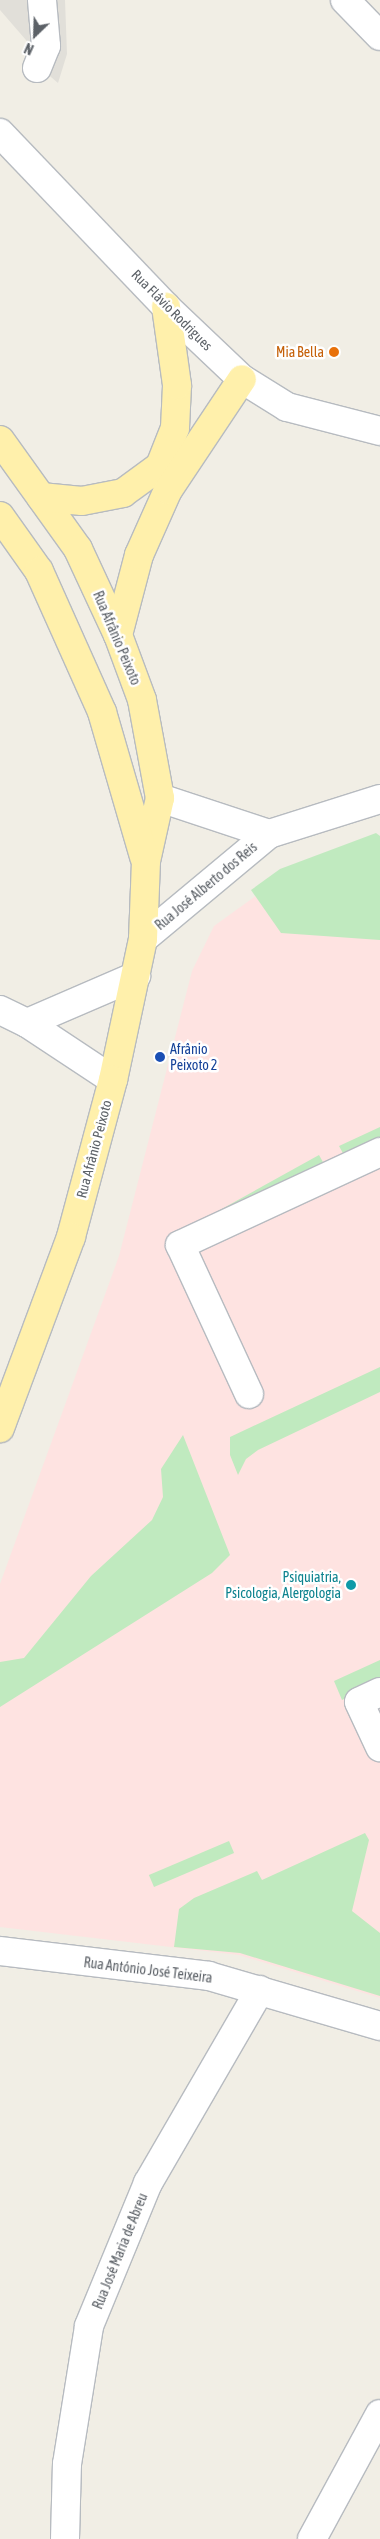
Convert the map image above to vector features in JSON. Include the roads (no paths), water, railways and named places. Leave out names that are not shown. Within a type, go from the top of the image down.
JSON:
[{"type":"main road","points":[[41,497],[82,501],[123,493],[160,466],[175,428],[177,386],[166,307]]},
{"type":"main road","points":[[118,635],[139,555],[168,490],[242,379]]},
{"type":"main road","name":"Rua Afrânio Peixoto","points":[[0,440],[78,549],[118,635],[142,700],[160,798],[146,861],[143,939],[113,1080],[71,1237],[0,1428]]},
{"type":"main road","name":"Rua Afrânio Peixoto","points":[[0,516],[39,571],[102,712],[146,861]]},
{"type":"street","points":[[37,68],[46,46],[42,0]]},
{"type":"street","points":[[345,0],[380,36]]},
{"type":"street","name":"Rua Flávio Rodrigues","points":[[0,133],[166,307],[242,379],[287,407],[380,431]]},
{"type":"street","name":"Rua José Alberto dos Reis","points":[[160,798],[269,834]]},
{"type":"street","name":"Rua José Alberto dos Reis","points":[[143,939],[269,834],[380,799]]},
{"type":"street","points":[[8,1015],[136,976]]},
{"type":"street","points":[[8,1015],[113,1080]]},
{"type":"street","points":[[250,1394],[180,1245],[380,1152]]},
{"type":"street","points":[[380,1692],[358,1702],[380,1747]]},
{"type":"street","name":"Rua António José Teixeira","points":[[0,1951],[209,1976],[380,2026]]},
{"type":"street","name":"Rua José Maria de Abreu","points":[[65,2539],[67,2464],[89,2326],[148,2183],[260,1990]]},
{"type":"street","points":[[312,2539],[380,2414]]},
{"type":"place","name":"Mia Bella","points":[[334,352]]},
{"type":"place","name":"Afrânio Peixoto 2","points":[[160,1057]]},
{"type":"place","name":"Psiquiatria, Psicologia, Alergologia","points":[[351,1585]]}]
